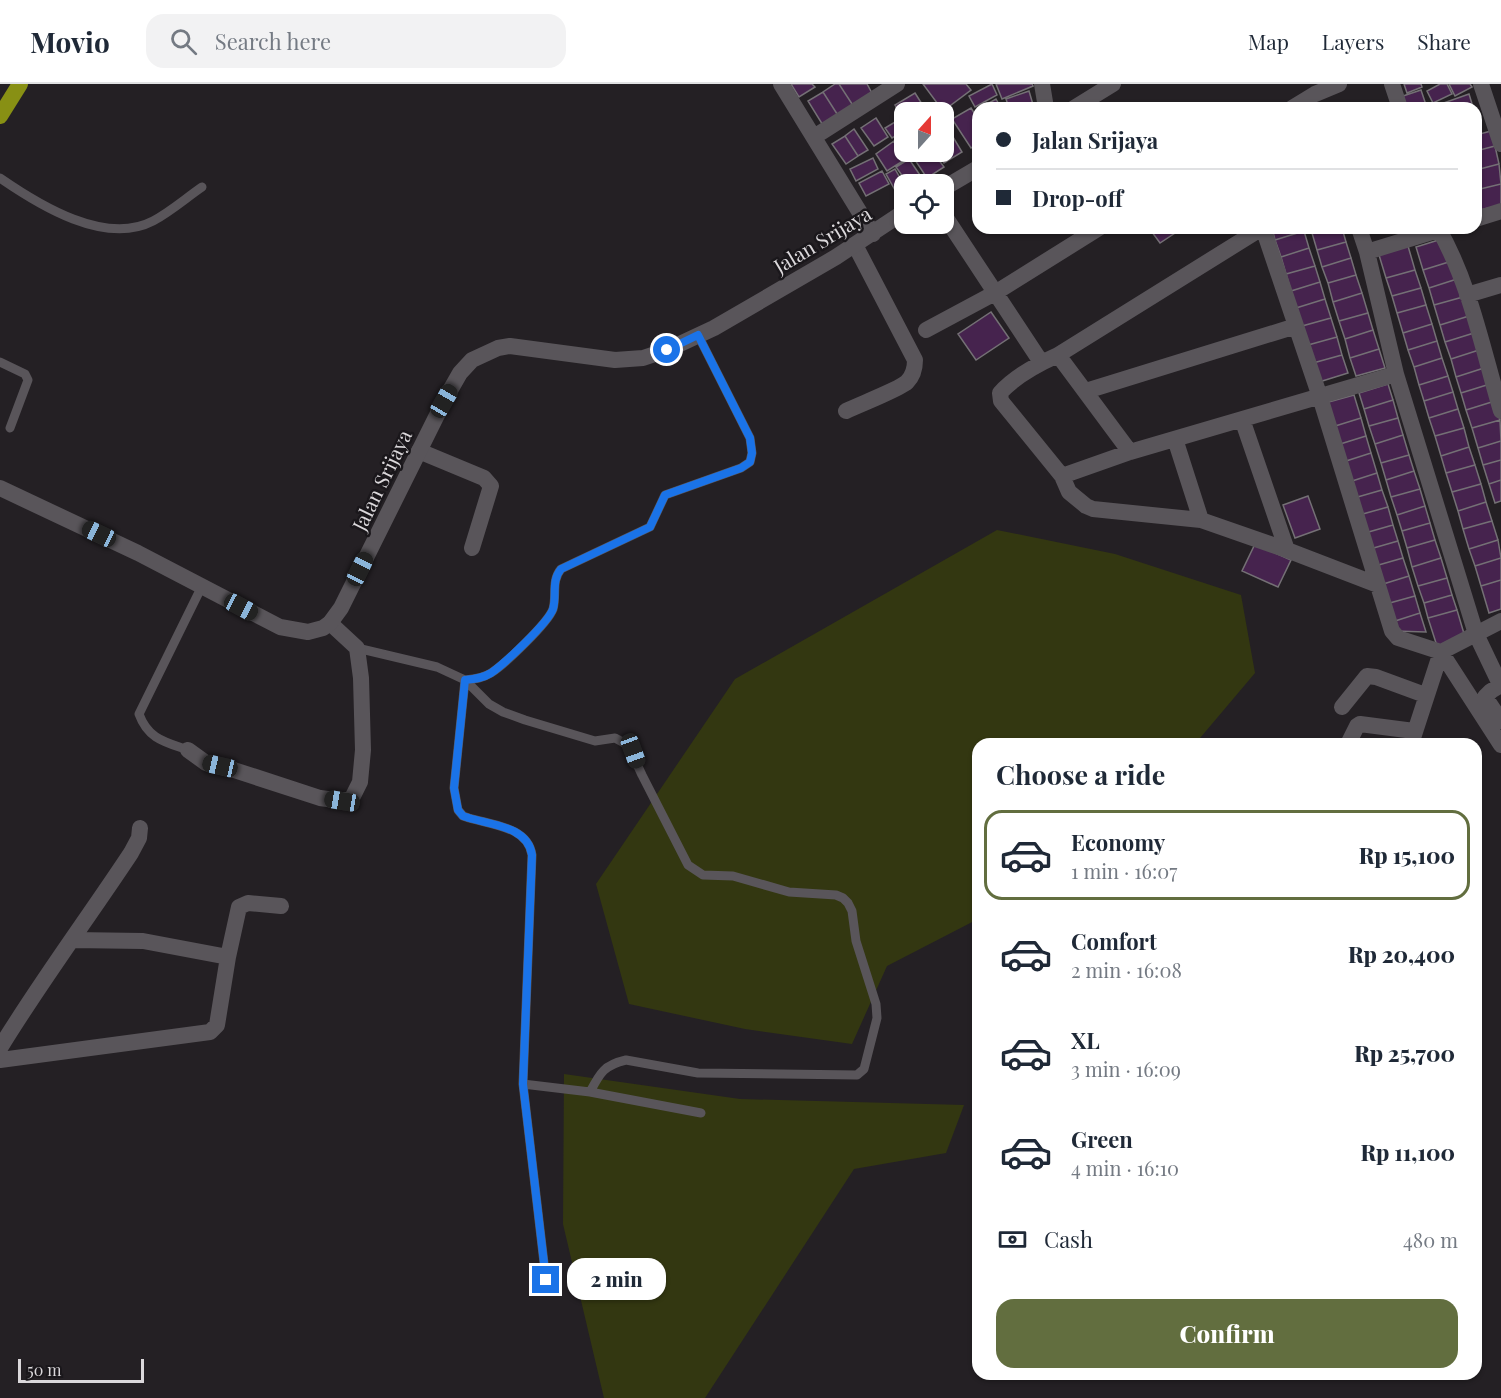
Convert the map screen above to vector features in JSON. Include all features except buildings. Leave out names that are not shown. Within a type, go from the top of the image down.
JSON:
[{"type":"highway","points":[[0,116],[20,84]]},
{"type":"street","points":[[780,84],[873,234]]},
{"type":"street","points":[[814,137],[897,84]]},
{"type":"street","points":[[1042,84],[1045,102]]},
{"type":"street","points":[[1084,102],[1113,84]]},
{"type":"street","points":[[1315,95],[1340,84]]},
{"type":"street","points":[[1392,84],[1398,102]]},
{"type":"street","points":[[1481,84],[1499,133]]},
{"type":"street","points":[[954,182],[972,172]]},
{"type":"street","points":[[1482,217],[1501,211]]},
{"type":"street","name":"Jalan Srijaya","points":[[330,623],[341,608],[460,373],[472,360],[484,353],[510,346],[615,360],[643,358],[667,350],[724,322],[855,245],[894,219]]},
{"type":"street","points":[[954,230],[1041,362]]},
{"type":"street","points":[[926,330],[995,293],[1089,234]]},
{"type":"street","points":[[1252,234],[1058,355],[1041,362],[1006,387],[1000,397],[1001,401],[1062,476],[1069,492],[1086,506],[1201,520],[1378,585]]},
{"type":"street","points":[[1264,234],[1320,397],[1394,635],[1441,652],[1501,745]]},
{"type":"street","points":[[1361,234],[1396,374],[1476,634],[1501,684],[1485,697],[1501,721]]},
{"type":"street","points":[[1367,252],[1425,234]]},
{"type":"street","points":[[1443,234],[1495,367],[1501,411]]},
{"type":"street","points":[[846,411],[906,384],[915,365],[915,360],[855,245]]},
{"type":"street","points":[[1467,295],[1501,285]]},
{"type":"street","points":[[1086,391],[1296,326]]},
{"type":"street","points":[[1058,355],[1130,452]]},
{"type":"street","points":[[1062,476],[1130,452],[1396,374]]},
{"type":"street","points":[[1242,419],[1287,550]]},
{"type":"street","points":[[1175,439],[1201,520]]},
{"type":"street","points":[[419,451],[489,482],[491,486],[472,548]]},
{"type":"street","points":[[0,488],[138,553],[280,627],[308,632],[323,628],[330,623],[357,648],[361,678],[363,750],[360,782],[352,798],[342,801],[320,798],[206,763],[188,750]]},
{"type":"street","points":[[1351,738],[1360,724],[1413,737],[1441,652],[1501,621]]},
{"type":"street","points":[[1342,707],[1367,676],[1376,677],[1425,695]]},
{"type":"street","points":[[0,1048],[34,992],[73,940],[131,853],[139,838],[140,828]]},
{"type":"street","points":[[0,1060],[210,1032],[217,1025],[228,957],[241,905],[248,903],[281,906]]},
{"type":"street","points":[[73,940],[143,941],[228,957]]},
{"type":"lane","points":[[0,178],[61,216],[95,227],[132,228],[152,222],[202,187]]},
{"type":"lane","points":[[465,680],[481,678],[493,672],[546,621],[555,602],[556,577],[561,569],[650,527],[665,495],[741,468],[750,462],[752,453],[750,438],[698,335]]},
{"type":"lane","points":[[0,362],[25,375],[28,380],[10,428]]},
{"type":"lane","points":[[188,750],[159,740],[143,723],[139,714],[202,586]]},
{"type":"lane","points":[[357,648],[437,667],[465,680],[481,697],[503,712],[525,720],[595,741],[615,738],[628,745],[688,865],[703,875],[733,876],[789,892],[836,895],[843,898],[852,911],[856,941],[876,1004],[878,1018],[864,1069],[857,1075],[698,1073],[626,1060],[605,1068],[590,1092]]},
{"type":"lane","points":[[465,680],[454,788],[458,810],[463,816],[515,831],[526,838],[531,846],[523,1084],[546,1280]]},
{"type":"lane","points":[[523,1084],[590,1092],[701,1113]]},
{"type":"green space","points":[[997,530],[1115,554],[1241,595],[1255,673],[1200,738],[972,738],[972,922],[887,966],[852,1044],[745,1029],[629,1004],[596,884],[735,679]]},
{"type":"green space","points":[[564,1074],[740,1099],[964,1105],[946,1153],[854,1169],[705,1398],[604,1398],[563,1224]]},
{"type":"route","points":[[546,1280],[523,1084],[531,846],[526,838],[515,831],[463,816],[458,810],[454,788],[465,680],[481,678],[493,672],[546,621],[555,602],[554,582],[561,569],[650,527],[665,495],[741,468],[750,462],[752,445],[750,438],[698,335],[667,350]]}]
